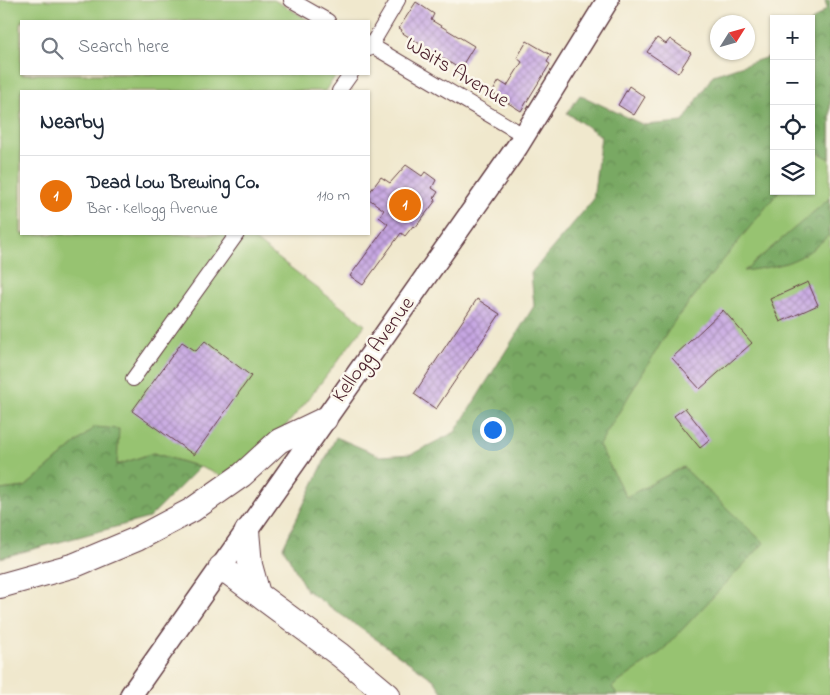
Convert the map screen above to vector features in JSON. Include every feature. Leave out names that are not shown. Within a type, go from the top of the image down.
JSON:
[{"type":"highway","points":[[0,586],[75,565],[137,539],[192,510],[242,475],[279,441],[325,418]]},
{"type":"highway","points":[[247,531],[250,565],[258,594]]},
{"type":"highway","points":[[222,567],[340,655],[388,695]]},
{"type":"main road","name":"Kellogg Avenue","points":[[132,695],[525,136],[608,0]]},
{"type":"street","points":[[291,0],[326,20]]},
{"type":"street","points":[[370,46],[398,0]]},
{"type":"street","name":"Waits Avenue","points":[[370,46],[525,136]]},
{"type":"street","points":[[340,90],[350,75]]},
{"type":"street","points":[[133,379],[236,235]]},
{"type":"green space","points":[[0,0],[274,0],[308,20],[20,20],[20,75],[336,75],[326,90],[20,90],[20,235],[248,235],[365,325],[307,401],[277,436],[226,478],[200,467],[153,453],[117,465],[95,427],[25,487],[0,490]]},
{"type":"green space","points":[[825,0],[830,0],[830,159],[819,153],[815,156],[815,18],[827,8]]},
{"type":"green space","points":[[770,56],[770,195],[776,195],[675,320],[599,445],[626,497],[683,467],[764,543],[661,652],[612,687],[618,695],[444,695],[434,680],[306,590],[283,547],[336,437],[380,456],[412,454],[455,432],[534,306],[531,273],[593,200],[601,136],[567,113],[580,95],[644,125],[683,122],[713,75]]},
{"type":"green space","points":[[830,66],[830,695],[550,695],[556,488],[675,320],[771,195],[815,195],[815,90]]},
{"type":"green space","points":[[830,198],[830,234],[819,244],[791,261],[771,267],[744,271]]},
{"type":"green space","points":[[95,427],[119,429],[117,465],[153,453],[200,467],[149,518],[0,558],[0,490],[25,487]]},
{"type":"building","points":[[416,2],[434,14],[431,20],[474,46],[460,69],[401,32],[402,30],[399,28]]},
{"type":"building","points":[[657,38],[666,44],[670,39],[691,53],[678,73],[647,52]]},
{"type":"building","points":[[527,41],[551,55],[547,62],[550,64],[521,111],[492,93],[499,81],[507,86],[522,62],[517,58]]},
{"type":"building","points":[[629,86],[645,97],[634,115],[618,105]]},
{"type":"building","points":[[406,165],[422,176],[425,172],[436,180],[432,188],[438,192],[434,198],[436,200],[415,228],[413,226],[405,236],[401,233],[363,285],[350,276],[388,224],[379,217],[384,210],[370,200],[370,192],[381,177],[390,183]]},
{"type":"building","points":[[808,282],[818,305],[780,322],[770,299]]},
{"type":"building","points":[[477,299],[500,314],[436,409],[414,394]]},
{"type":"building","points":[[723,310],[752,343],[700,389],[672,358]]},
{"type":"building","points":[[205,341],[251,376],[194,455],[132,411],[182,342],[196,351]]},
{"type":"building","points":[[685,408],[710,440],[700,448],[674,416]]},
{"type":"place","name":"Dead Low Brewing Co.","points":[[405,205]]}]
